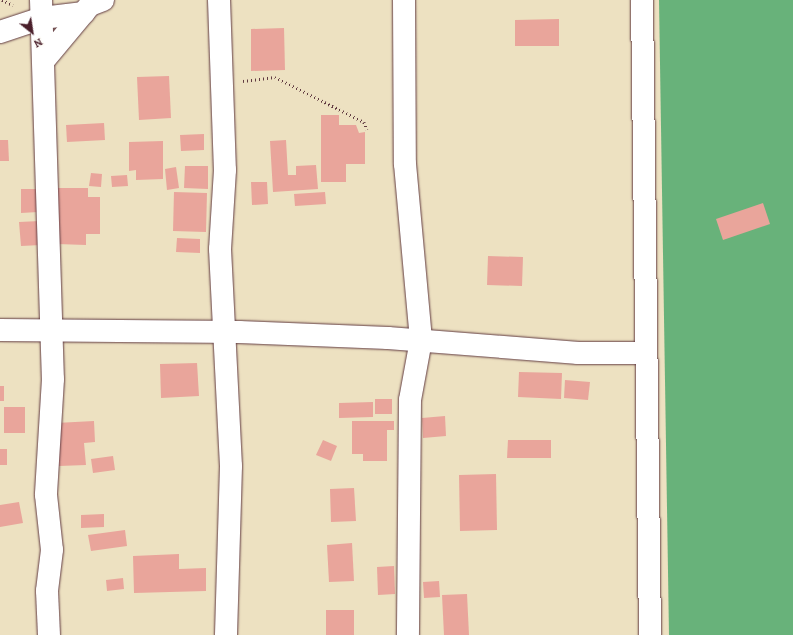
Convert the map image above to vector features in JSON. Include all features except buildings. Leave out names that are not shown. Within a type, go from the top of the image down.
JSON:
[{"type":"street","points":[[45,59],[84,13],[103,0]]},
{"type":"street","points":[[219,0],[224,170],[220,249],[223,332],[231,466],[226,635]]},
{"type":"street","points":[[404,0],[405,164],[421,340],[410,400],[408,635]]},
{"type":"street","points":[[642,0],[650,635]]},
{"type":"street","points":[[0,32],[42,9],[84,13]]},
{"type":"street","points":[[42,9],[45,59],[53,379],[46,494],[52,550],[47,591],[49,635]]},
{"type":"street","points":[[0,330],[223,332],[421,340],[578,353],[646,353]]},
{"type":"path","points":[[222,81],[274,77],[364,122],[367,129]]},
{"type":"green space","points":[[659,0],[793,0],[793,635],[669,635]]}]
